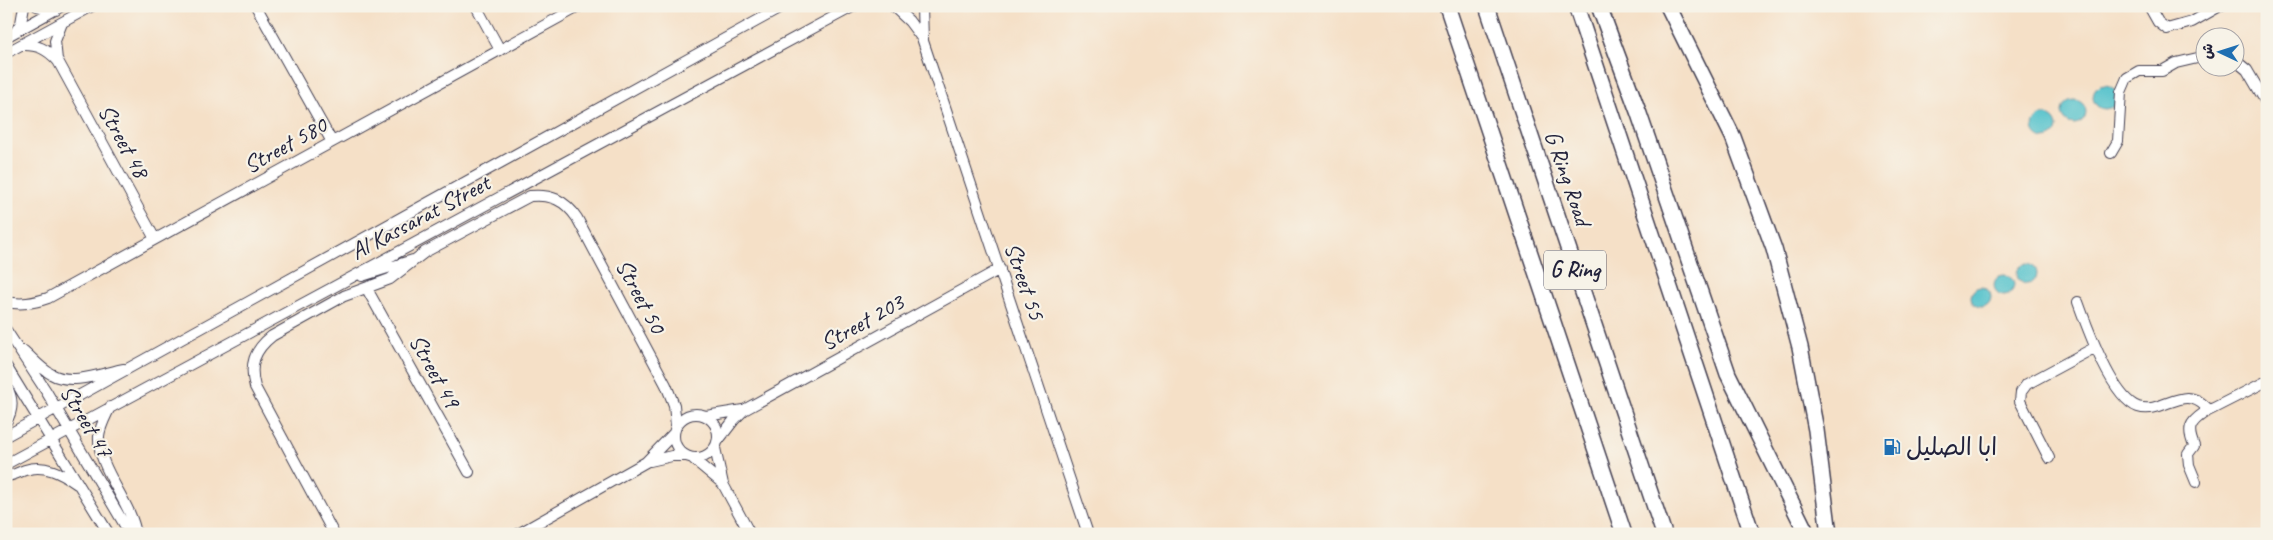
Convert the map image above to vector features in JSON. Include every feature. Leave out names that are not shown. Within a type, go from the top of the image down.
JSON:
[{"type":"highway","points":[[1447,6],[1624,534]]},
{"type":"highway","name":"G Ring Road","points":[[1487,6],[1664,534]]},
{"type":"highway","points":[[1576,6],[1752,534]]},
{"type":"highway","points":[[1599,6],[1639,114],[1728,374],[1807,534]]},
{"type":"highway","points":[[1610,6],[1639,114]]},
{"type":"highway","points":[[1668,6],[1732,137],[1774,249],[1800,347],[1816,430],[1829,534]]},
{"type":"street","points":[[16,31],[21,23],[24,6]]},
{"type":"street","points":[[37,6],[59,8]]},
{"type":"street","points":[[6,53],[92,6]]},
{"type":"street","points":[[256,6],[332,142]]},
{"type":"street","points":[[476,6],[500,50]]},
{"type":"street","name":"Street 580","points":[[6,302],[34,303],[48,298],[580,6]]},
{"type":"street","name":"Al Kassarat Street","points":[[6,436],[784,6]]},
{"type":"street","name":"Al Kassarat Street","points":[[6,464],[854,6]]},
{"type":"street","name":"Street 55","points":[[893,6],[909,20],[923,41],[1088,534]]},
{"type":"street","name":"Street 55","points":[[922,6],[923,41]]},
{"type":"street","points":[[2148,6],[2158,22],[2167,29],[2192,22],[2220,6]]},
{"type":"street","points":[[6,37],[59,8]]},
{"type":"street","name":"Street 48","points":[[62,23],[55,42],[58,61],[155,239]]},
{"type":"street","name":"Street 48","points":[[21,45],[38,46],[58,61]]},
{"type":"street","points":[[2111,153],[2118,141],[2121,92],[2127,78],[2139,71],[2162,71],[2176,63],[2196,58]]},
{"type":"street","points":[[2246,69],[2267,104]]},
{"type":"street","name":"Al Kassarat Street","points":[[334,534],[254,387],[252,364],[259,348],[272,336],[344,296],[398,275],[425,252],[520,200],[530,196],[552,197]]},
{"type":"street","name":"Street 50","points":[[552,197],[571,209],[577,218],[666,385],[674,405],[675,429]]},
{"type":"street","points":[[347,280],[416,259]]},
{"type":"street","name":"Street 203","points":[[716,445],[734,420],[744,410],[1000,269]]},
{"type":"street","name":"Street 49","points":[[367,288],[469,472]]},
{"type":"street","points":[[2078,302],[2094,348],[2121,392],[2137,406],[2152,408],[2183,397],[2200,400],[2206,407],[2204,413]]},
{"type":"street","points":[[9,334],[43,368],[59,378],[78,378],[132,368]]},
{"type":"street","name":"Street 47","points":[[9,334],[70,430],[130,534]]},
{"type":"street","points":[[2049,458],[2020,401],[2021,392],[2027,384],[2094,348]]},
{"type":"street","name":"Street 47","points":[[6,366],[109,534]]},
{"type":"street","points":[[2196,482],[2189,466],[2188,454],[2194,446],[2190,431],[2193,420],[2267,381]]},
{"type":"street","points":[[6,385],[10,393],[12,407],[6,422]]},
{"type":"street","points":[[110,407],[99,433],[100,448],[126,505],[136,534]]},
{"type":"street","name":"Street 203","points":[[706,416],[744,410]]},
{"type":"street","points":[[646,462],[689,415],[706,416],[715,424],[716,445],[723,484],[750,534]]},
{"type":"street","points":[[675,429],[676,446],[723,484]]},
{"type":"street","points":[[518,534],[646,462],[659,458],[705,457],[716,445]]},
{"type":"street","points":[[6,476],[26,470],[42,468],[57,471],[80,486]]},
{"type":"water","points":[[2105,85],[2113,89],[2117,97],[2113,105],[2105,109],[2097,105],[2093,97],[2097,89]]},
{"type":"water","points":[[2074,100],[2082,104],[2086,112],[2082,120],[2074,124],[2066,120],[2062,112],[2066,104]]},
{"type":"water","points":[[2045,115],[2053,119],[2057,127],[2053,135],[2045,139],[2037,135],[2033,127],[2037,119]]},
{"type":"water","points":[[2027,264],[2034,267],[2037,274],[2034,281],[2027,284],[2020,281],[2017,274],[2020,267]]},
{"type":"water","points":[[2004,275],[2011,278],[2014,285],[2011,292],[2004,295],[1997,292],[1994,285],[1997,278]]},
{"type":"water","points":[[1981,287],[1988,290],[1991,297],[1988,304],[1981,307],[1974,304],[1971,297],[1974,290]]},
{"type":"place","name":"ابا الصليل","points":[[1892,447]]}]
